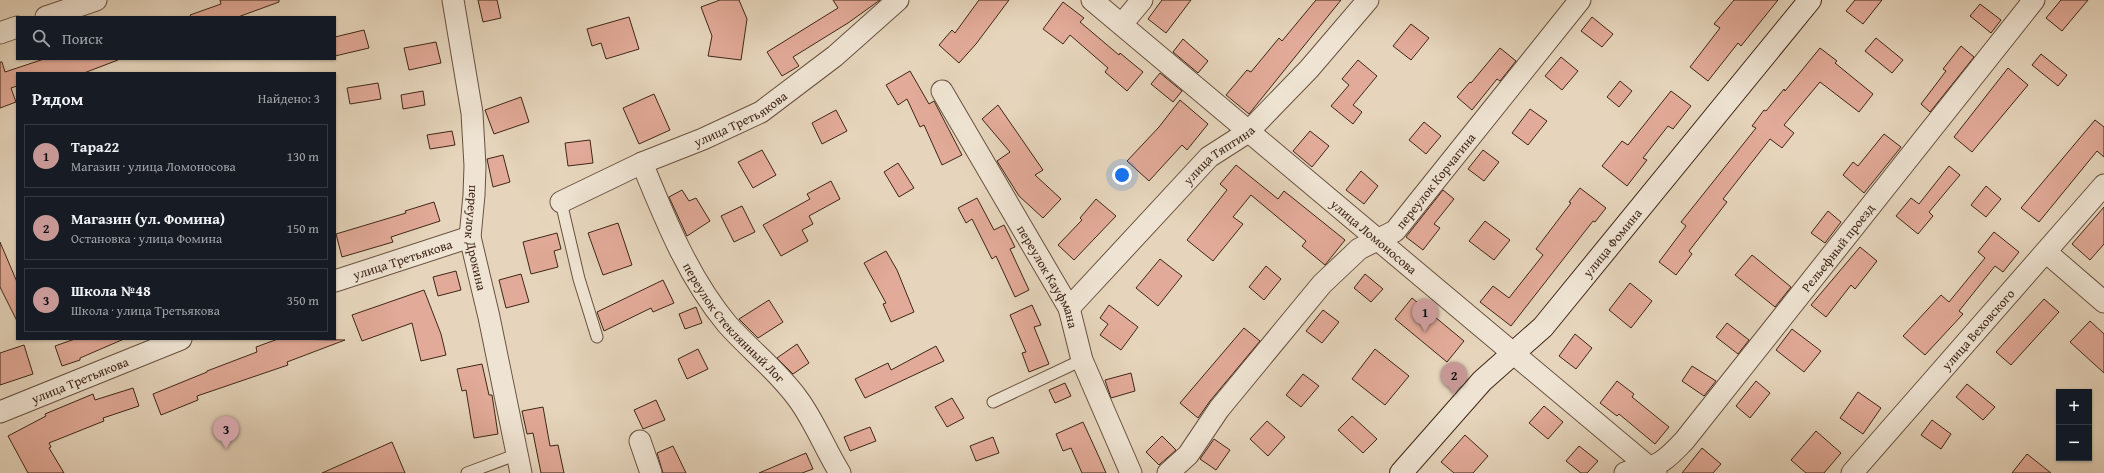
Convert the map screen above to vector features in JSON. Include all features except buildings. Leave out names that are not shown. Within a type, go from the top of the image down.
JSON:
[{"type":"street","points":[[49,16],[96,0]]},
{"type":"street","name":"переулок Дрокина","points":[[453,0],[472,112],[475,173],[470,237],[490,317],[520,463]]},
{"type":"street","name":"улица Третьякова","points":[[561,202],[642,163],[703,139],[761,112],[835,56],[898,0]]},
{"type":"street","name":"улица Ломоносова","points":[[1092,0],[1377,241],[1653,470]]},
{"type":"street","points":[[1122,24],[1142,0]]},
{"type":"street","name":"улица Тяптина","points":[[1069,308],[1209,157],[1248,132],[1309,69],[1368,0]]},
{"type":"street","name":"переулок Корчагина","points":[[1168,473],[1188,456],[1219,409],[1322,284],[1359,249],[1395,231],[1580,0]]},
{"type":"street","name":"улица Фомина","points":[[1401,473],[1482,382],[1543,327],[1810,0]]},
{"type":"street","name":"Рельефный проезд","points":[[1625,473],[1636,468],[1653,470],[1684,441],[2034,0]]},
{"type":"street","points":[[0,33],[16,27]]},
{"type":"street","name":"переулок Кауфмана","points":[[942,91],[1069,308],[1082,360],[1131,473]]},
{"type":"street","name":"переулок Стеклянный Лог","points":[[642,163],[675,241],[704,291],[727,323],[784,380],[799,400],[840,473]]},
{"type":"street","name":"улица Веховского","points":[[1852,473],[2104,185]]},
{"type":"street","name":"улица Третьякова","points":[[336,281],[470,237]]},
{"type":"street","points":[[2046,252],[2104,302]]},
{"type":"street","name":"улица Третьякова","points":[[0,412],[179,340]]},
{"type":"street","points":[[640,441],[651,473]]},
{"type":"lane","points":[[561,202],[579,279],[597,337]]},
{"type":"lane","points":[[993,402],[1082,360]]},
{"type":"lane","points":[[467,473],[520,463]]},
{"type":"place","name":"Тара22","points":[[1425,332]]},
{"type":"place","name":"Магазин (ул. Фомина)","points":[[1454,395]]},
{"type":"place","name":"Школа №48","points":[[226,449]]}]
